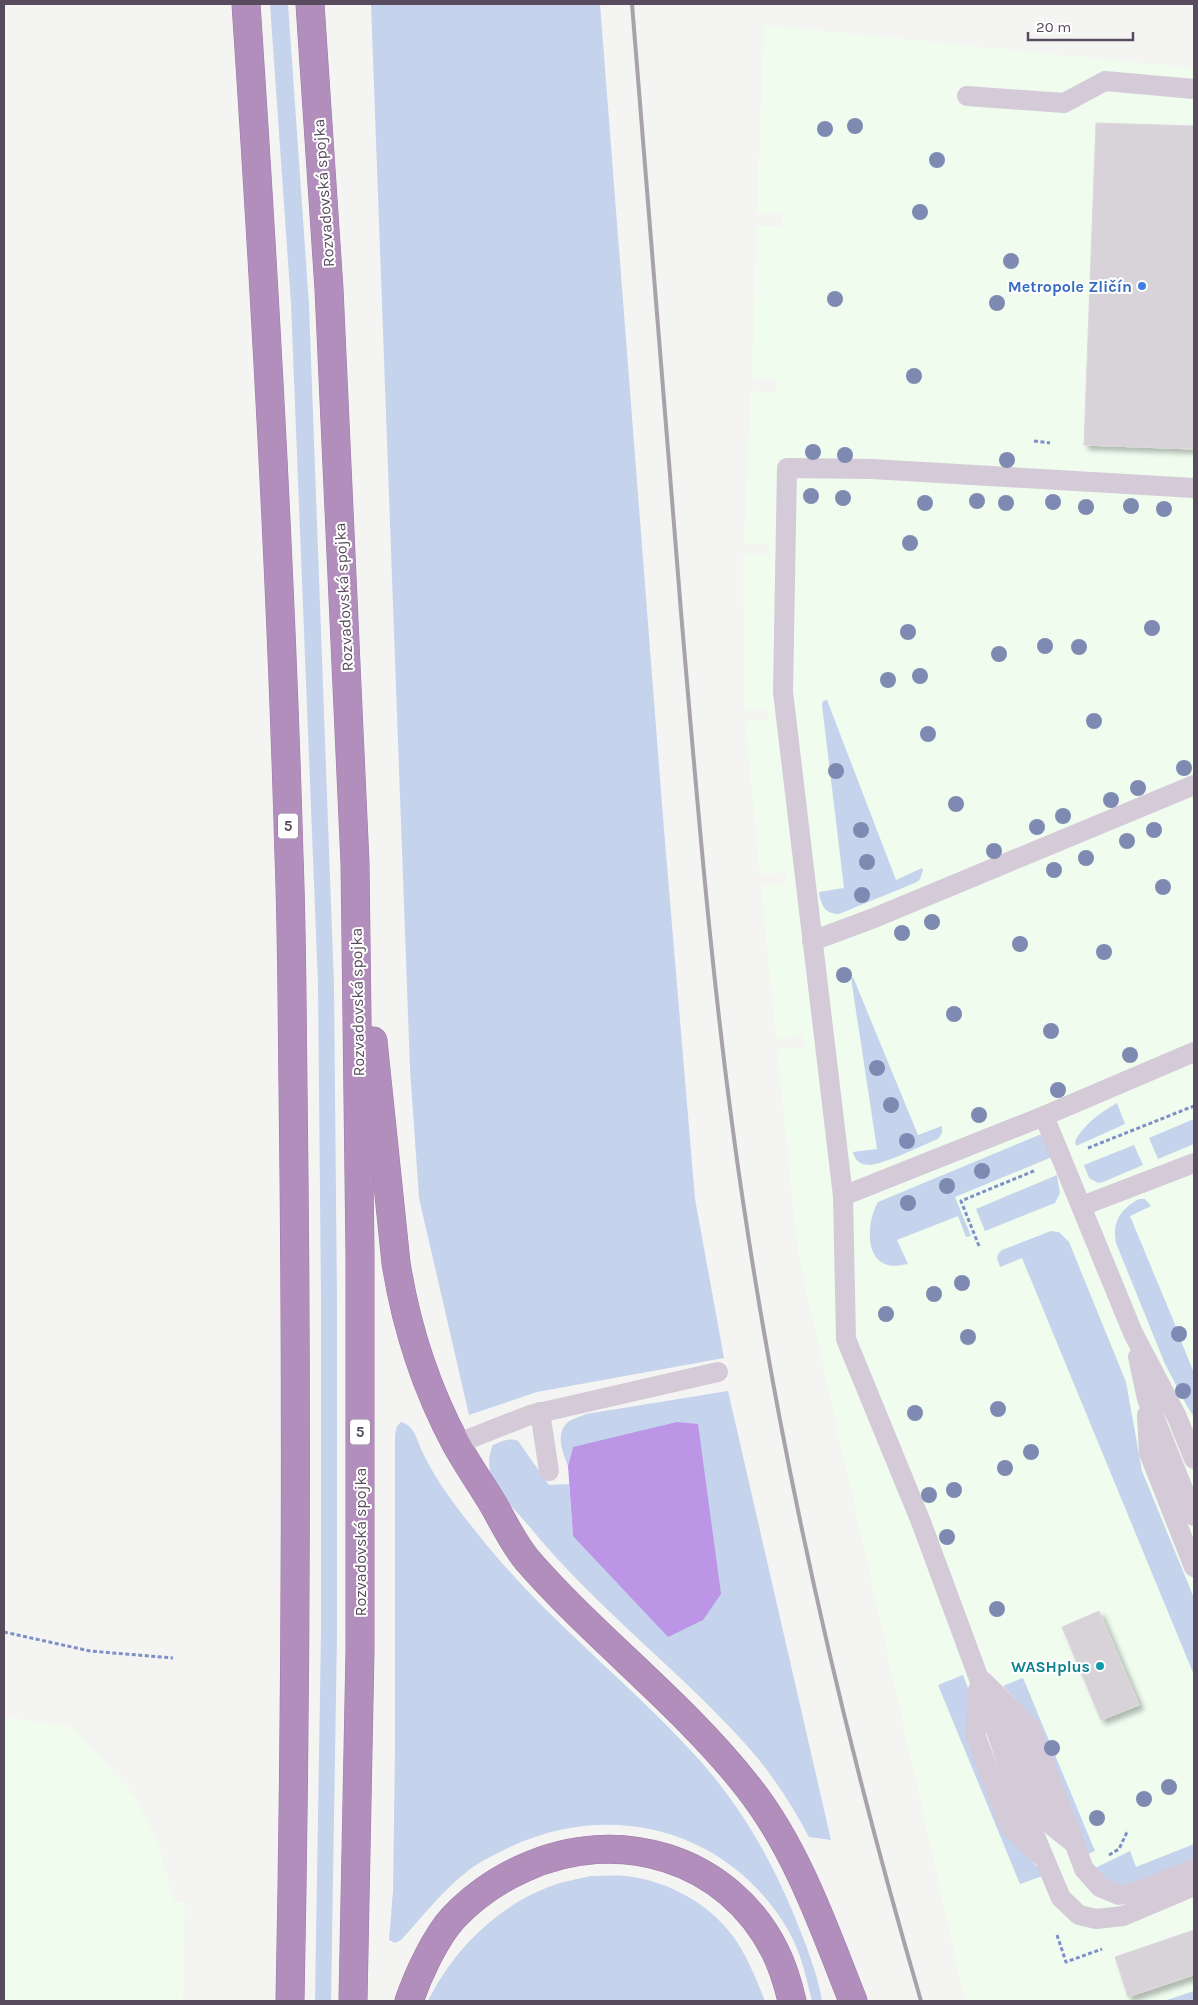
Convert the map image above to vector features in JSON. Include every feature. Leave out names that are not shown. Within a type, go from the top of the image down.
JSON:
[{"type":"highway","name":"5","points":[[246,4],[267,317],[281,606],[290,859],[295,1246],[296,1600],[290,2001]]},
{"type":"highway","name":"Rozvadovská spojka","points":[[310,4],[329,289],[355,863],[360,1253],[360,1651],[353,2001]]},
{"type":"highway","points":[[355,863],[394,1246],[401,1296],[431,1390],[456,1444],[526,1558],[577,1613],[694,1725],[749,1788],[789,1854],[826,1935],[853,2001]]},
{"type":"highway","points":[[409,2001],[428,1956],[452,1919],[474,1898],[495,1883],[539,1861],[572,1853],[608,1848],[649,1852],[670,1858],[702,1874],[727,1892],[749,1912],[767,1938],[782,1967],[792,2001]]},
{"type":"highway","points":[[826,1935],[836,2001]]},
{"type":"lane","points":[[967,96],[1064,103],[1105,81],[1194,90]]},
{"type":"lane","points":[[1194,488],[872,469],[786,468],[783,692],[844,1196],[846,1338],[921,1522],[978,1676],[1018,1796],[1061,1898],[1078,1915],[1096,1920],[1123,1916],[1194,1886]]},
{"type":"lane","points":[[812,942],[1194,786]]},
{"type":"lane","points":[[844,1196],[1044,1116],[1194,1052]]},
{"type":"lane","points":[[1044,1116],[1134,1333],[1176,1417],[1194,1459]]},
{"type":"lane","points":[[1082,1206],[1194,1163]]},
{"type":"lane","points":[[1134,1333],[1147,1399],[1149,1453],[1194,1567]]},
{"type":"lane","points":[[456,1444],[540,1412],[718,1372]]},
{"type":"lane","points":[[1147,1399],[1194,1516]]},
{"type":"lane","points":[[540,1412],[549,1471]]},
{"type":"lane","points":[[1176,1417],[1194,1435]]},
{"type":"lane","points":[[978,1676],[1031,1729],[1084,1870],[1100,1887],[1119,1895],[1136,1892],[1194,1868]]},
{"type":"path","points":[[1034,441],[1050,443]]},
{"type":"path","points":[[1087,1149],[1194,1106]]},
{"type":"path","points":[[979,1246],[960,1201],[1039,1169]]},
{"type":"path","points":[[4,1632],[90,1651],[172,1658]]},
{"type":"path","points":[[1102,1859],[1119,1849],[1128,1830]]},
{"type":"shaded area","points":[[270,4],[288,4],[309,305],[334,986],[337,1302],[337,1634],[331,2001],[315,2001],[321,1632],[321,1300],[318,984],[291,304]]},
{"type":"shaded area","points":[[371,4],[600,4],[664,830],[695,1199],[724,1358],[537,1392],[469,1415],[419,1198],[410,1069]]},
{"type":"shaded area","name":"Metropole Zličín","points":[[764,25],[1194,68],[1194,1991],[1164,2001],[965,2001],[798,1253],[777,1050],[805,1047],[803,1036],[776,1039],[761,887],[787,883],[786,872],[760,875],[745,721],[768,720],[768,709],[744,710],[743,554],[769,555],[769,544],[744,543],[751,391],[776,392],[777,379],[752,378],[756,226],[782,226],[783,214],[757,213]]},
{"type":"shaded area","points":[[827,700],[896,880],[922,868],[923,870],[917,882],[839,914],[834,914],[824,908],[819,892],[844,888],[822,705],[823,701]]},
{"type":"shaded area","points":[[853,977],[918,1135],[942,1126],[942,1133],[938,1139],[894,1158],[870,1165],[859,1162],[853,1152],[877,1149],[851,978]]},
{"type":"shaded area","points":[[1117,1103],[1125,1124],[1076,1146],[1075,1141],[1088,1124]]},
{"type":"shaded area","points":[[1194,1119],[1194,1144],[1158,1159],[1149,1138]]},
{"type":"shaded area","points":[[1039,1135],[1045,1135],[1057,1155],[955,1197],[971,1236],[966,1237],[958,1216],[897,1240],[908,1264],[888,1265],[874,1255],[871,1246],[870,1228],[878,1202]]},
{"type":"shaded area","points":[[1134,1145],[1143,1165],[1103,1182],[1098,1183],[1089,1178],[1084,1165]]},
{"type":"shaded area","points":[[1057,1175],[1060,1193],[1055,1203],[985,1231],[976,1209]]},
{"type":"shaded area","points":[[1139,1199],[1145,1199],[1151,1206],[1130,1216],[1176,1327],[1181,1329],[1184,1335],[1181,1341],[1194,1373],[1194,1417],[1165,1364],[1116,1243],[1115,1229],[1119,1217],[1127,1207]]},
{"type":"shaded area","points":[[1051,1231],[1059,1232],[1069,1242],[1126,1382],[1142,1471],[1194,1598],[1194,1675],[1022,1258],[1000,1267],[997,1258],[1002,1250]]},
{"type":"shaded area","points":[[728,1391],[831,1840],[809,1837],[778,1785],[750,1749],[688,1685],[553,1555],[505,1498],[491,1473],[489,1462],[493,1445],[508,1440],[518,1441],[549,1485],[569,1484],[573,1536],[573,1447],[568,1466],[561,1444],[561,1433],[567,1423],[586,1414]]},
{"type":"shaded area","points":[[401,1422],[412,1430],[434,1474],[449,1496],[507,1568],[562,1625],[676,1735],[703,1764],[731,1799],[755,1836],[776,1875],[810,1957],[822,2001],[812,2001],[800,1956],[788,1930],[764,1896],[735,1869],[702,1848],[667,1833],[629,1826],[590,1825],[551,1832],[512,1846],[479,1863],[450,1886],[401,1940],[395,1943],[389,1940],[393,1891],[395,1750],[395,1435],[397,1426]]},
{"type":"shaded area","points":[[677,1422],[698,1424],[721,1594],[703,1620],[668,1637],[573,1536],[568,1466],[573,1447]]},
{"type":"shaded area","points":[[963,1675],[968,1688],[968,1744],[1005,1833],[1045,1875],[1020,1884],[938,1685]]},
{"type":"shaded area","points":[[1023,1678],[1095,1851],[1088,1854],[1031,1716],[1003,1686]]},
{"type":"shaded area","points":[[4,1717],[73,1727],[136,1797],[160,1849],[174,1902],[185,1902],[183,2001],[4,2001]]},
{"type":"shaded area","points":[[1194,1844],[1194,1860],[1151,1878],[1126,1885],[1108,1883],[1095,1868],[1130,1851],[1136,1867]]},
{"type":"shaded area","points":[[591,1876],[621,1876],[657,1883],[689,1897],[703,1906],[716,1917],[737,1942],[765,2001],[428,2001],[450,1964],[480,1931],[497,1917],[534,1893],[558,1884]]},
{"type":"shaded area","points":[[1194,1991],[1194,2001],[1164,2001]]},
{"type":"building","name":"Metropole Zličín","points":[[1096,123],[1194,126],[1194,449],[1084,445]]},
{"type":"building","name":"WASHplus","points":[[1099,1611],[1139,1705],[1101,1720],[1062,1627]]},
{"type":"building","points":[[1194,1930],[1194,1975],[1128,1997],[1115,1957]]},
{"type":"railway","points":[[632,4],[700,836],[733,1134],[760,1309],[778,1409],[819,1608],[867,1805],[921,2001]]},
{"type":"place","name":"Metropole Zličín","points":[[1142,286]]},
{"type":"place","name":"WASHplus","points":[[1100,1666]]}]
